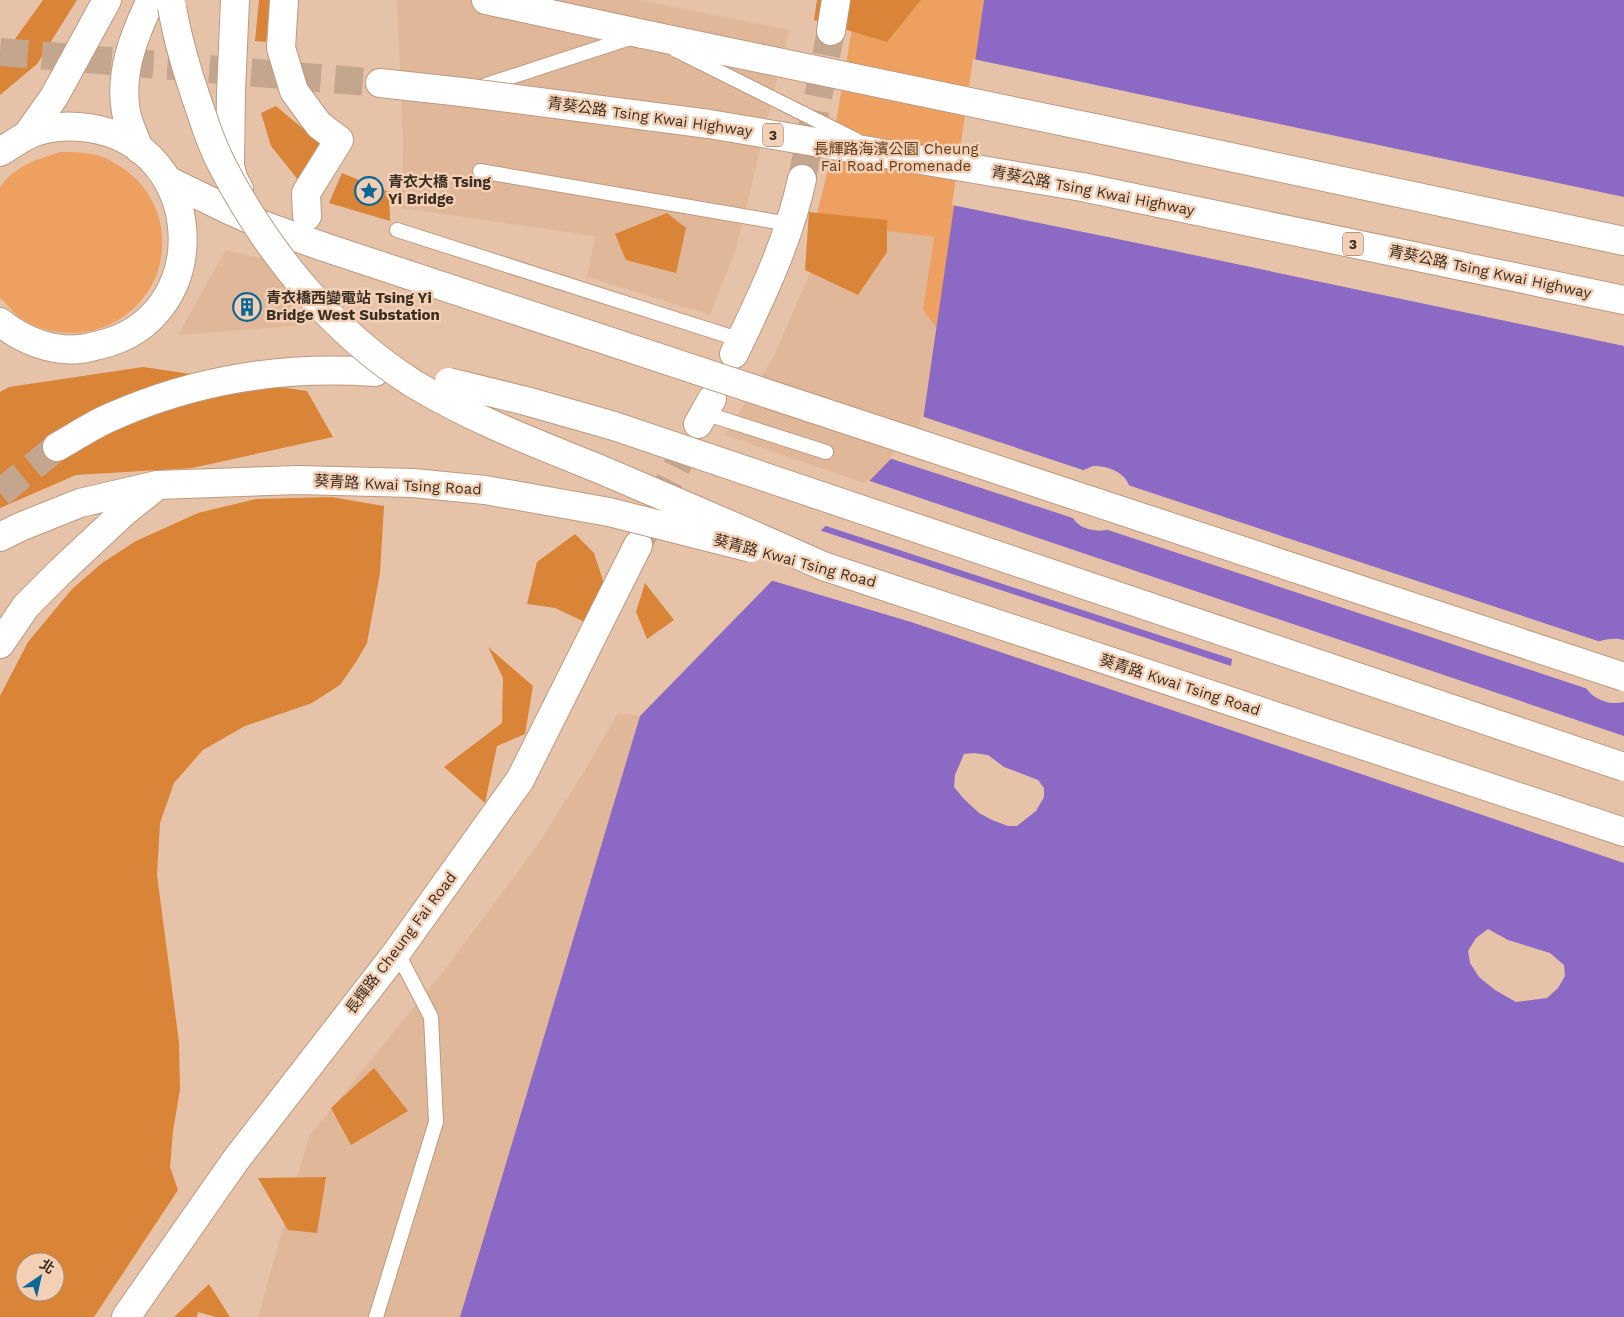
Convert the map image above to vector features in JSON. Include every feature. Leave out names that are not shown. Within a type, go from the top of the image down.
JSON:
[{"type":"main road","points":[[27,136],[54,97],[107,0]]},
{"type":"main road","points":[[235,0],[230,166],[233,178],[239,189],[265,226]]},
{"type":"main road","points":[[284,0],[281,48],[294,91],[319,125],[339,140],[306,193],[307,216]]},
{"type":"main road","points":[[486,0],[1624,241]]},
{"type":"main road","points":[[831,31],[836,0]]},
{"type":"main road","points":[[139,149],[126,114],[124,93],[125,67],[142,17],[161,3],[177,34],[194,92],[209,136],[222,166],[268,244],[315,300],[340,326],[414,383],[468,414],[750,533],[823,566]]},
{"type":"main road","name":"青葵公路 Tsing Kwai Highway","points":[[380,83],[709,124],[1082,187],[1624,300]]},
{"type":"main road","points":[[0,152],[27,136],[46,129],[77,126],[120,137],[139,149],[155,163],[167,180],[179,207],[183,237],[182,259],[173,288],[162,305],[140,327],[115,341],[80,349],[56,348],[28,340],[12,332],[0,322]]},
{"type":"main road","points":[[737,347],[766,285],[789,224],[802,179]]},
{"type":"main road","points":[[167,180],[265,226],[1624,677]]},
{"type":"main road","points":[[0,346],[28,340]]},
{"type":"main road","points":[[57,447],[109,418],[168,394],[236,377],[295,371],[343,370],[375,372]]},
{"type":"main road","points":[[449,382],[614,426],[1624,767]]},
{"type":"main road","name":"葵青路 Kwai Tsing Road","points":[[0,537],[80,503],[157,485],[298,480],[413,484],[485,490],[540,499],[609,512],[823,566],[1624,832]]},
{"type":"main road","points":[[0,644],[26,606],[124,512],[157,485]]},
{"type":"main road","name":"長輝路 Cheung Fai Road","points":[[126,1317],[235,1161],[397,952],[520,780],[638,545]]},
{"type":"lane","points":[[462,92],[643,34],[882,153]]},
{"type":"lane","points":[[480,171],[789,224]]},
{"type":"lane","points":[[397,230],[737,347]]},
{"type":"lane","points":[[705,412],[826,452]]},
{"type":"lane","points":[[376,1317],[436,1122],[431,1017],[397,952]]},
{"type":"shaded area","points":[[43,0],[77,0],[37,64],[0,95],[0,60]]},
{"type":"shaded area","points":[[259,0],[270,0],[266,42],[255,41]]},
{"type":"shaded area","points":[[397,0],[639,0],[789,30],[736,249],[710,315],[587,277],[595,236],[402,208],[403,142]]},
{"type":"shaded area","points":[[817,0],[921,0],[887,42],[814,20]]},
{"type":"shaded area","points":[[984,0],[1624,0],[1624,640],[1599,641],[1591,647],[1583,681],[1589,692],[1599,699],[1612,703],[1624,702],[1624,1317],[460,1317],[640,716],[922,427]],"holes":[[[1093,466],[1117,471],[1126,479],[1131,491],[1121,522],[1108,530],[1093,530],[1079,525],[1074,520],[1067,502],[1066,495],[1076,477],[1084,470]],[[964,754],[988,755],[1004,767],[1038,780],[1044,788],[1044,797],[1036,811],[1017,826],[1008,826],[979,813],[954,787],[955,775]],[[1488,929],[1508,940],[1550,953],[1564,965],[1565,976],[1558,988],[1547,998],[1516,1002],[1495,990],[1479,977],[1470,963],[1468,951],[1476,938]]]},
{"type":"shaded area","points":[[276,106],[321,144],[299,181],[271,146],[261,113]]},
{"type":"shaded area","points":[[342,173],[389,192],[390,221],[329,203]]},
{"type":"shaded area","points":[[809,212],[887,220],[887,252],[858,295],[805,270]]},
{"type":"shaded area","points":[[667,213],[686,228],[676,273],[626,260],[615,234]]},
{"type":"shaded area","points":[[826,222],[934,237],[923,310],[937,328],[922,427],[867,484],[725,435],[773,358],[812,268]]},
{"type":"shaded area","name":"青衣橋西變電站 Tsing Yi Bridge West Substation","points":[[226,250],[274,261],[304,325],[178,335]]},
{"type":"shaded area","points":[[143,367],[307,391],[333,437],[192,468],[76,475],[0,508],[0,392],[9,387]]},
{"type":"shaded area","points":[[331,497],[384,506],[380,573],[367,643],[340,685],[312,703],[245,726],[203,750],[174,783],[160,823],[157,875],[179,1042],[180,1090],[173,1131],[170,1167],[178,1190],[94,1317],[0,1317],[0,696],[28,642],[72,589],[102,563],[136,541],[198,513],[256,499]]},
{"type":"shaded area","points":[[575,534],[594,553],[608,596],[589,624],[555,608],[527,604],[537,562]]},
{"type":"shaded area","points":[[645,583],[674,620],[647,639],[636,612]]},
{"type":"shaded area","points":[[488,647],[533,686],[525,734],[497,746],[485,803],[444,767],[502,723],[503,678]]},
{"type":"shaded area","points":[[618,713],[640,716],[533,1074],[1276,1317],[258,1317],[309,1136],[446,968],[536,847],[584,772]]},
{"type":"shaded area","points":[[374,1068],[408,1111],[351,1145],[331,1108]]},
{"type":"shaded area","points":[[326,1177],[317,1233],[288,1230],[258,1178]]},
{"type":"shaded area","points":[[209,1284],[230,1317],[216,1317],[198,1312],[197,1317],[174,1317]]},
{"type":"green space","name":"長輝路海濱公園 Cheung Fai Road Promenade","points":[[857,0],[984,0],[937,328],[923,310],[934,237],[815,221],[827,174]]},
{"type":"green space","points":[[61,152],[80,152],[97,155],[114,162],[124,169],[147,192],[160,222],[162,251],[155,277],[142,299],[124,317],[101,328],[75,333],[49,330],[22,319],[0,298],[0,187],[12,174],[27,164]]},
{"type":"pier","points":[[973,59],[1624,197],[1624,346],[952,205]]},
{"type":"pier","points":[[921,416],[1086,471],[1077,477],[1071,485],[1070,506],[1074,515],[1079,520],[889,458],[919,426]]},
{"type":"pier","points":[[867,480],[1624,736],[1624,863],[911,622],[770,580],[819,530],[1231,666],[1232,659],[823,525]]},
{"type":"pier","points":[[1125,484],[1604,643],[1592,650],[1584,668],[1585,679],[1591,690],[1102,528],[1111,526],[1119,521],[1129,502],[1129,493]]},
{"type":"tunnel","points":[[802,179],[831,31]]},
{"type":"tunnel","points":[[0,52],[380,83]]},
{"type":"tunnel","points":[[639,543],[698,424]]},
{"type":"tunnel","points":[[0,493],[57,447]]},
{"type":"place","name":"青衣大橋 Tsing Yi Bridge","points":[[369,191]]},
{"type":"place","name":"青衣橋西變電站 Tsing Yi Bridge West Substation","points":[[247,307]]}]
